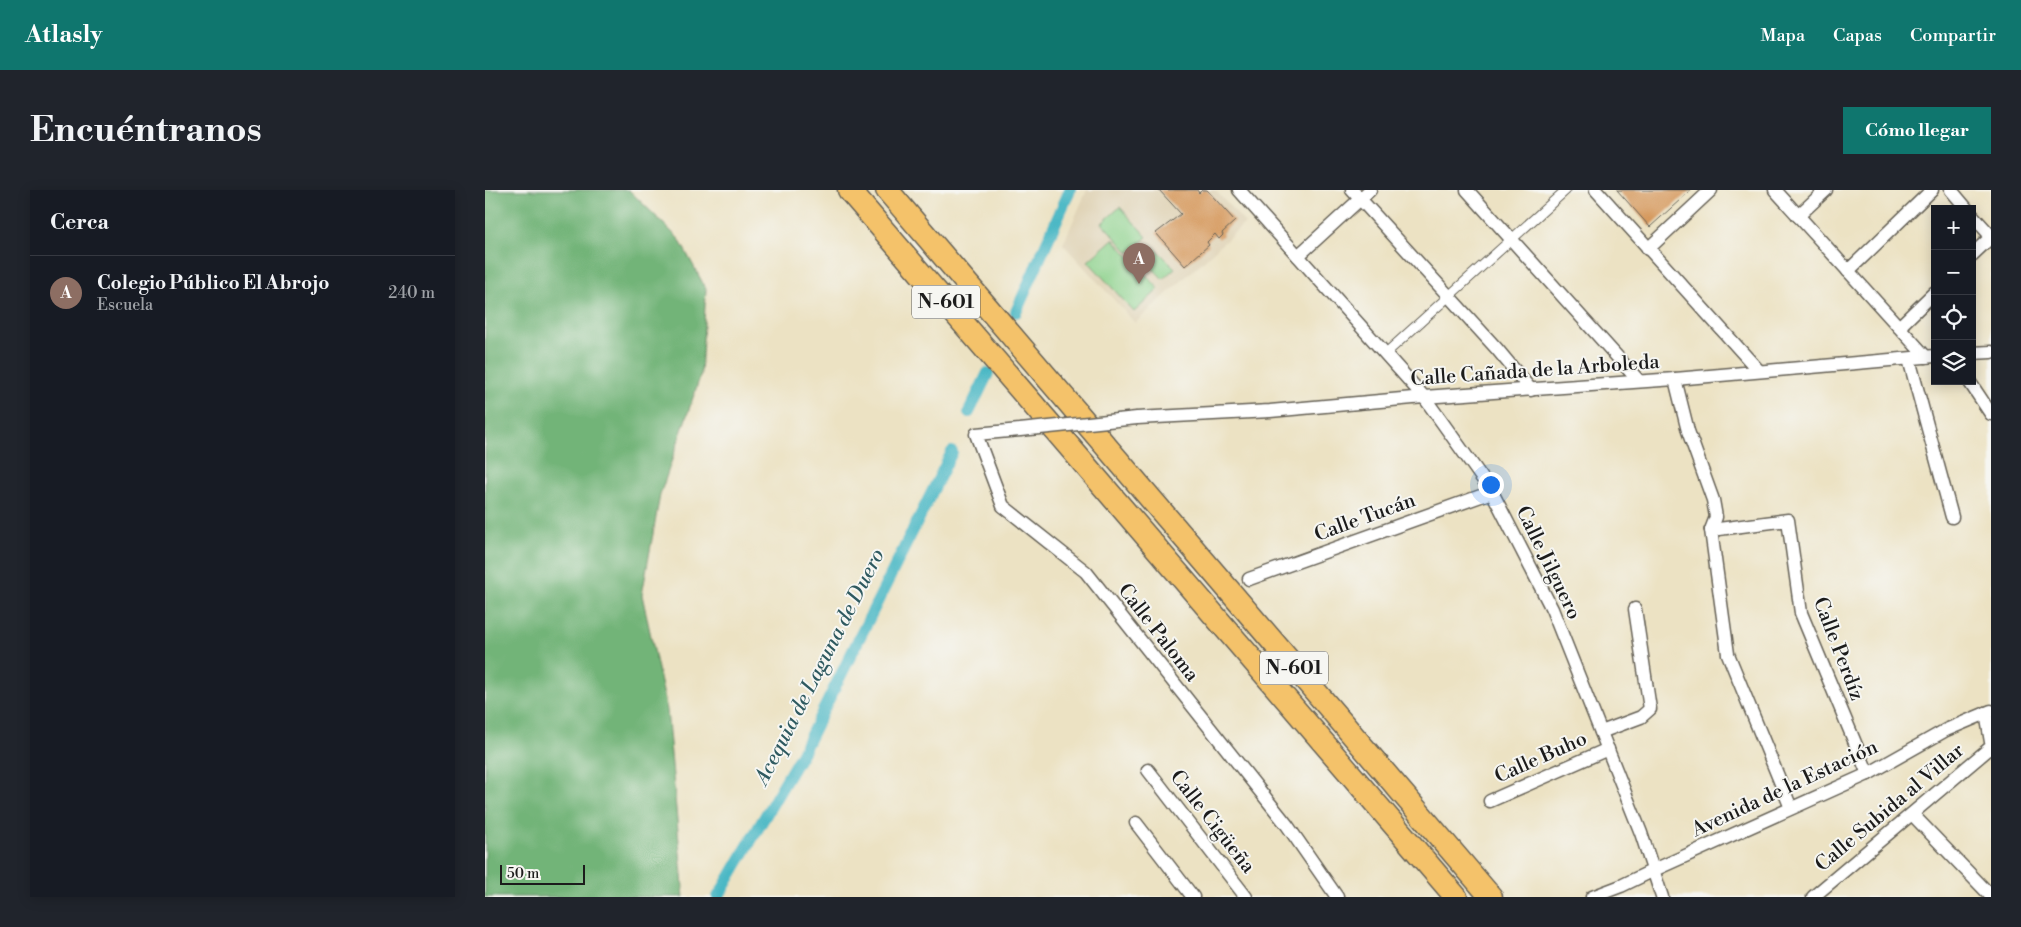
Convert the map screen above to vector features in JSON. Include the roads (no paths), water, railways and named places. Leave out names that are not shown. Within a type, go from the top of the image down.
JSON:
[{"type":"highway","name":"N-601","points":[[849,190],[1456,897]]},
{"type":"highway","name":"N-601","points":[[887,190],[1491,897]]},
{"type":"street","name":"Calle Jilguero","points":[[1239,190],[1424,397],[1492,492],[1552,609],[1641,832],[1662,897]]},
{"type":"street","points":[[1467,190],[1639,381]]},
{"type":"street","points":[[1385,354],[1566,190]]},
{"type":"street","points":[[1596,190],[1759,371]]},
{"type":"street","points":[[1648,249],[1711,190]]},
{"type":"street","points":[[1775,190],[1899,327],[1930,357]]},
{"type":"street","points":[[1798,216],[1826,190]]},
{"type":"street","points":[[1848,270],[1932,190]]},
{"type":"street","points":[[1951,190],[1964,205]]},
{"type":"street","points":[[1298,256],[1361,193],[1531,390]]},
{"type":"street","points":[[1976,219],[1991,237],[1976,251]]},
{"type":"street","points":[[1899,327],[1932,295]]},
{"type":"street","points":[[1976,353],[1991,352]]},
{"type":"street","name":"Calle Cañada de la Arboleda","points":[[1020,430],[1137,418],[1269,411],[1930,357]]},
{"type":"street","points":[[1909,358],[1952,517]]},
{"type":"street","points":[[1675,379],[1688,431],[1713,500],[1716,518],[1711,530],[1728,654],[1791,808]]},
{"type":"street","points":[[1972,385],[1991,414]]},
{"type":"street","name":"Calle Paloma","points":[[1020,430],[976,434],[1003,506],[1086,572],[1287,825],[1337,897]]},
{"type":"street","name":"Calle Tucán","points":[[1249,578],[1492,492]]},
{"type":"street","name":"Calle Perdíz","points":[[1711,530],[1788,520],[1801,613],[1868,774]]},
{"type":"street","points":[[1601,732],[1641,716],[1650,709],[1635,609]]},
{"type":"street","points":[[1988,712],[1991,742]]},
{"type":"street","name":"Avenida de la Estación","points":[[1592,897],[1621,886],[1868,774],[1946,730],[1988,712]]},
{"type":"street","name":"Calle Subida al Villar","points":[[1813,897],[1991,747]]},
{"type":"street","name":"Calle Buho","points":[[1490,801],[1608,749]]},
{"type":"street","name":"Calle Cigüeña","points":[[1148,770],[1246,897]]},
{"type":"street","points":[[1912,814],[1991,896]]},
{"type":"street","points":[[1136,823],[1193,897]]},
{"type":"waterway","name":"Acequia de Laguna de Duero","points":[[1016,312],[1070,190]]},
{"type":"waterway","name":"Acequia de Laguna de Duero","points":[[969,412],[988,373]]},
{"type":"waterway","name":"Acequia de Laguna de Duero","points":[[718,897],[802,753],[952,452]]},
{"type":"place","name":"Colegio Público El Abrojo","points":[[1139,284]]}]
